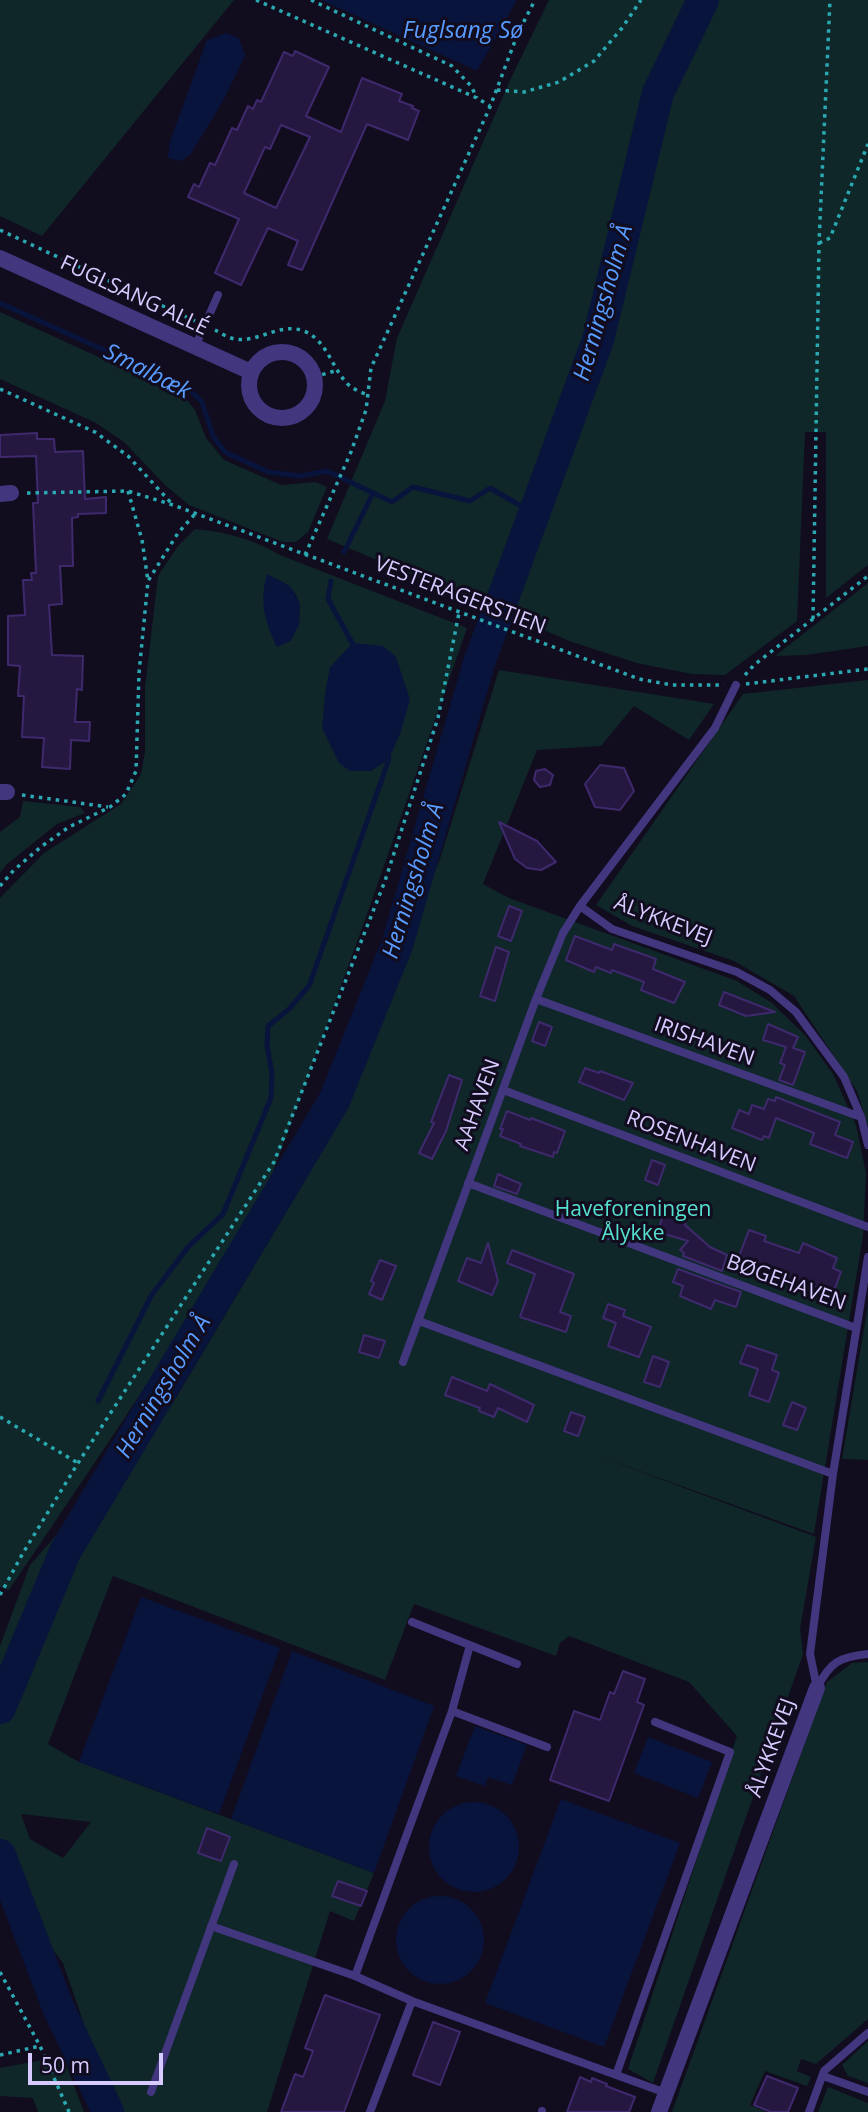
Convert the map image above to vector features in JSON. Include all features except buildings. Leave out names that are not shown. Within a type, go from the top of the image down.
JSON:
[{"type":"street","name":"FUGLSANG ALLÉ","points":[[0,258],[251,372]]},
{"type":"street","points":[[280,352],[298,356],[306,362],[314,377],[313,395],[296,415],[276,417],[267,414],[253,401],[249,382],[251,372],[263,358],[280,352]]},
{"type":"street","name":"ÅLYKKEVEJ","points":[[659,2112],[817,1689]]},
{"type":"lane","points":[[195,347],[218,295]]},
{"type":"lane","name":"ÅLYKKEVEJ","points":[[736,685],[715,728],[580,906],[612,929],[737,972],[770,990],[796,1012],[844,1077],[861,1117],[868,1145]]},
{"type":"lane","name":"AAHAVEN","points":[[403,1362],[536,999],[563,933],[580,906]]},
{"type":"lane","name":"IRISHAVEN","points":[[536,999],[861,1117]]},
{"type":"lane","name":"ROSENHAVEN","points":[[503,1090],[868,1227]]},
{"type":"lane","name":"BØGEHAVEN","points":[[468,1183],[856,1328]]},
{"type":"lane","name":"ÅLYKKEVEJ","points":[[817,1689],[810,1654],[833,1474],[868,1257]]},
{"type":"lane","points":[[419,1321],[833,1474]]},
{"type":"lane","points":[[412,1622],[517,1664]]},
{"type":"lane","points":[[355,1976],[452,1712],[470,1645]]},
{"type":"lane","points":[[817,1689],[825,1671],[835,1662],[849,1656],[868,1654]]},
{"type":"lane","points":[[452,1712],[547,1746]]},
{"type":"lane","points":[[616,2075],[730,1752],[655,1722]]},
{"type":"lane","points":[[151,2092],[234,1864]]},
{"type":"lane","points":[[211,1926],[355,1976],[412,2001],[666,2094]]},
{"type":"lane","points":[[370,2112],[412,2001]]},
{"type":"lane","points":[[809,2112],[824,2071],[868,2033]]},
{"type":"lane","points":[[822,2076],[868,2092]]},
{"type":"path","points":[[256,0],[477,98],[490,107]]},
{"type":"path","points":[[311,0],[452,65],[471,86],[477,98]]},
{"type":"path","points":[[305,555],[351,452],[366,410],[371,368],[490,107],[518,33],[536,0]]},
{"type":"path","points":[[497,90],[524,92],[559,82],[594,61],[641,0]]},
{"type":"path","points":[[813,619],[819,243],[830,0]]},
{"type":"path","points":[[819,243],[830,238],[868,144]]},
{"type":"path","points":[[0,230],[233,339],[255,338],[280,329],[303,331],[319,341],[345,383],[368,395]]},
{"type":"path","points":[[314,377],[338,370]]},
{"type":"path","points":[[0,389],[95,432],[128,456],[173,505]]},
{"type":"path","points":[[0,886],[41,846],[69,827],[110,807],[126,794],[136,771],[139,673],[148,581],[142,540],[128,491]]},
{"type":"path","name":"VESTERAGERSTIEN","points":[[6,493],[128,491],[173,505],[639,679],[672,685],[736,685],[868,669]]},
{"type":"path","points":[[148,581],[178,533],[195,514]]},
{"type":"path","points":[[736,685],[754,664],[868,576]]},
{"type":"path","points":[[0,1595],[78,1463],[274,1162],[385,881],[438,718],[459,613]]},
{"type":"path","points":[[3,792],[110,807]]},
{"type":"path","points":[[0,1418],[78,1463]]},
{"type":"path","points":[[0,1972],[40,2046],[69,2112]]},
{"type":"path","points":[[0,2055],[40,2046]]},
{"type":"green space","points":[[0,0],[234,0],[42,236],[0,216]]},
{"type":"green space","points":[[549,0],[868,0],[868,565],[826,598],[826,432],[805,432],[797,621],[725,675],[692,674],[637,663],[572,642],[327,539],[385,401],[397,338],[512,76]]},
{"type":"green space","points":[[0,312],[184,396],[195,410],[206,438],[224,460],[281,485],[316,482],[327,487],[308,532],[296,542],[283,542],[189,505],[165,485],[124,442],[96,423],[0,379]]},
{"type":"green space","points":[[195,529],[239,537],[467,628],[365,920],[259,1210],[9,1590],[0,1587],[0,898],[44,853],[121,804],[141,774],[145,752],[145,688],[158,576],[178,546]],"holes":[[[268,575],[295,593],[299,606],[299,625]]]},
{"type":"green space","points":[[868,583],[868,646],[806,655],[775,656]]},
{"type":"green space","name":"Haveforeningen Ålykke","points":[[499,670],[714,704],[689,740],[634,706],[601,746],[537,750],[483,884],[509,898],[737,981],[772,1003],[805,1035],[833,1074],[856,1125],[866,1173],[863,1236],[814,1534],[593,1454],[816,1537],[800,1629],[803,1654],[653,2083],[628,2069],[737,1736],[689,1682],[569,1636],[560,1643],[556,1656],[414,1604],[385,1680],[113,1576],[48,1744],[79,1762],[374,1873],[354,1921],[330,1911],[267,2112],[119,2112],[97,2062],[63,1963],[0,1879],[0,1646],[30,1565],[173,1403],[302,1185],[440,859]],"holes":[[[21,1814],[91,1822],[63,1858],[30,1839]]]},
{"type":"green space","points":[[868,680],[868,1127],[857,1091],[794,996],[734,961],[632,926],[596,905],[743,694]]},
{"type":"green space","points":[[23,801],[80,807],[85,813],[57,824],[6,865],[0,873],[0,832],[20,817]]},
{"type":"green space","points":[[868,1305],[868,1460],[842,1459]]},
{"type":"green space","points":[[868,1662],[868,2019],[816,2064],[801,2059],[797,2071],[811,2077],[807,2086],[765,2071],[750,2105],[767,2112],[672,2112],[827,1682],[852,1663]]},
{"type":"green space","points":[[868,2041],[868,2083],[848,2076],[842,2065]]},
{"type":"green space","points":[[63,2056],[84,2112],[38,2112],[33,2098],[0,2096],[0,2068]]},
{"type":"green space","points":[[828,2087],[868,2103],[868,2112],[818,2112]]},
{"type":"water","name":"Fuglsang Sø","points":[[321,0],[517,0],[477,71]]},
{"type":"water","points":[[226,33],[239,38],[245,56],[223,101],[190,155],[180,161],[168,158],[170,141],[207,40]]},
{"type":"water","points":[[267,574],[290,586],[300,603],[299,625],[291,641],[277,647],[264,612]]},
{"type":"water","points":[[353,643],[383,646],[396,657],[410,699],[389,759],[371,771],[350,771],[339,763],[322,728],[330,667]]},
{"type":"water","points":[[141,1597],[280,1648],[219,1814],[79,1762]]},
{"type":"water","points":[[292,1651],[434,1706],[374,1873],[231,1819]]},
{"type":"water","points":[[475,1726],[527,1745],[512,1785],[488,1777],[485,1786],[456,1776]]},
{"type":"water","points":[[648,1737],[712,1762],[698,1798],[634,1773]]},
{"type":"water","points":[[561,1799],[680,1843],[604,2047],[485,2003]]},
{"type":"water","points":[[474,1802],[491,1806],[506,1815],[515,1830],[519,1847],[515,1864],[506,1879],[491,1888],[474,1892],[457,1888],[442,1879],[433,1864],[429,1847],[433,1830],[442,1815],[457,1806]]},
{"type":"water","points":[[440,1896],[465,1903],[477,1915],[484,1940],[477,1965],[465,1977],[440,1984],[415,1977],[403,1965],[396,1940],[403,1915],[415,1903]]},
{"type":"waterway","name":"Herningsholm Å","points":[[0,1708],[65,1552],[334,1101],[397,945],[479,663],[598,340],[658,93],[703,0]]},
{"type":"waterway","name":"Smalbæk","points":[[0,303],[188,388],[202,402],[213,436],[225,452],[268,472],[300,476],[327,471],[392,502],[413,487],[470,501],[490,488],[533,513]]},
{"type":"waterway","points":[[344,552],[373,493]]},
{"type":"waterway","points":[[331,581],[328,599],[355,648]]},
{"type":"waterway","points":[[98,1401],[151,1296],[188,1247],[223,1214],[271,1098],[268,1026],[289,1009],[309,986],[389,759],[388,754]]},
{"type":"waterway","name":"Herningsholm Å","points":[[0,1855],[58,2007],[108,2112]]}]
